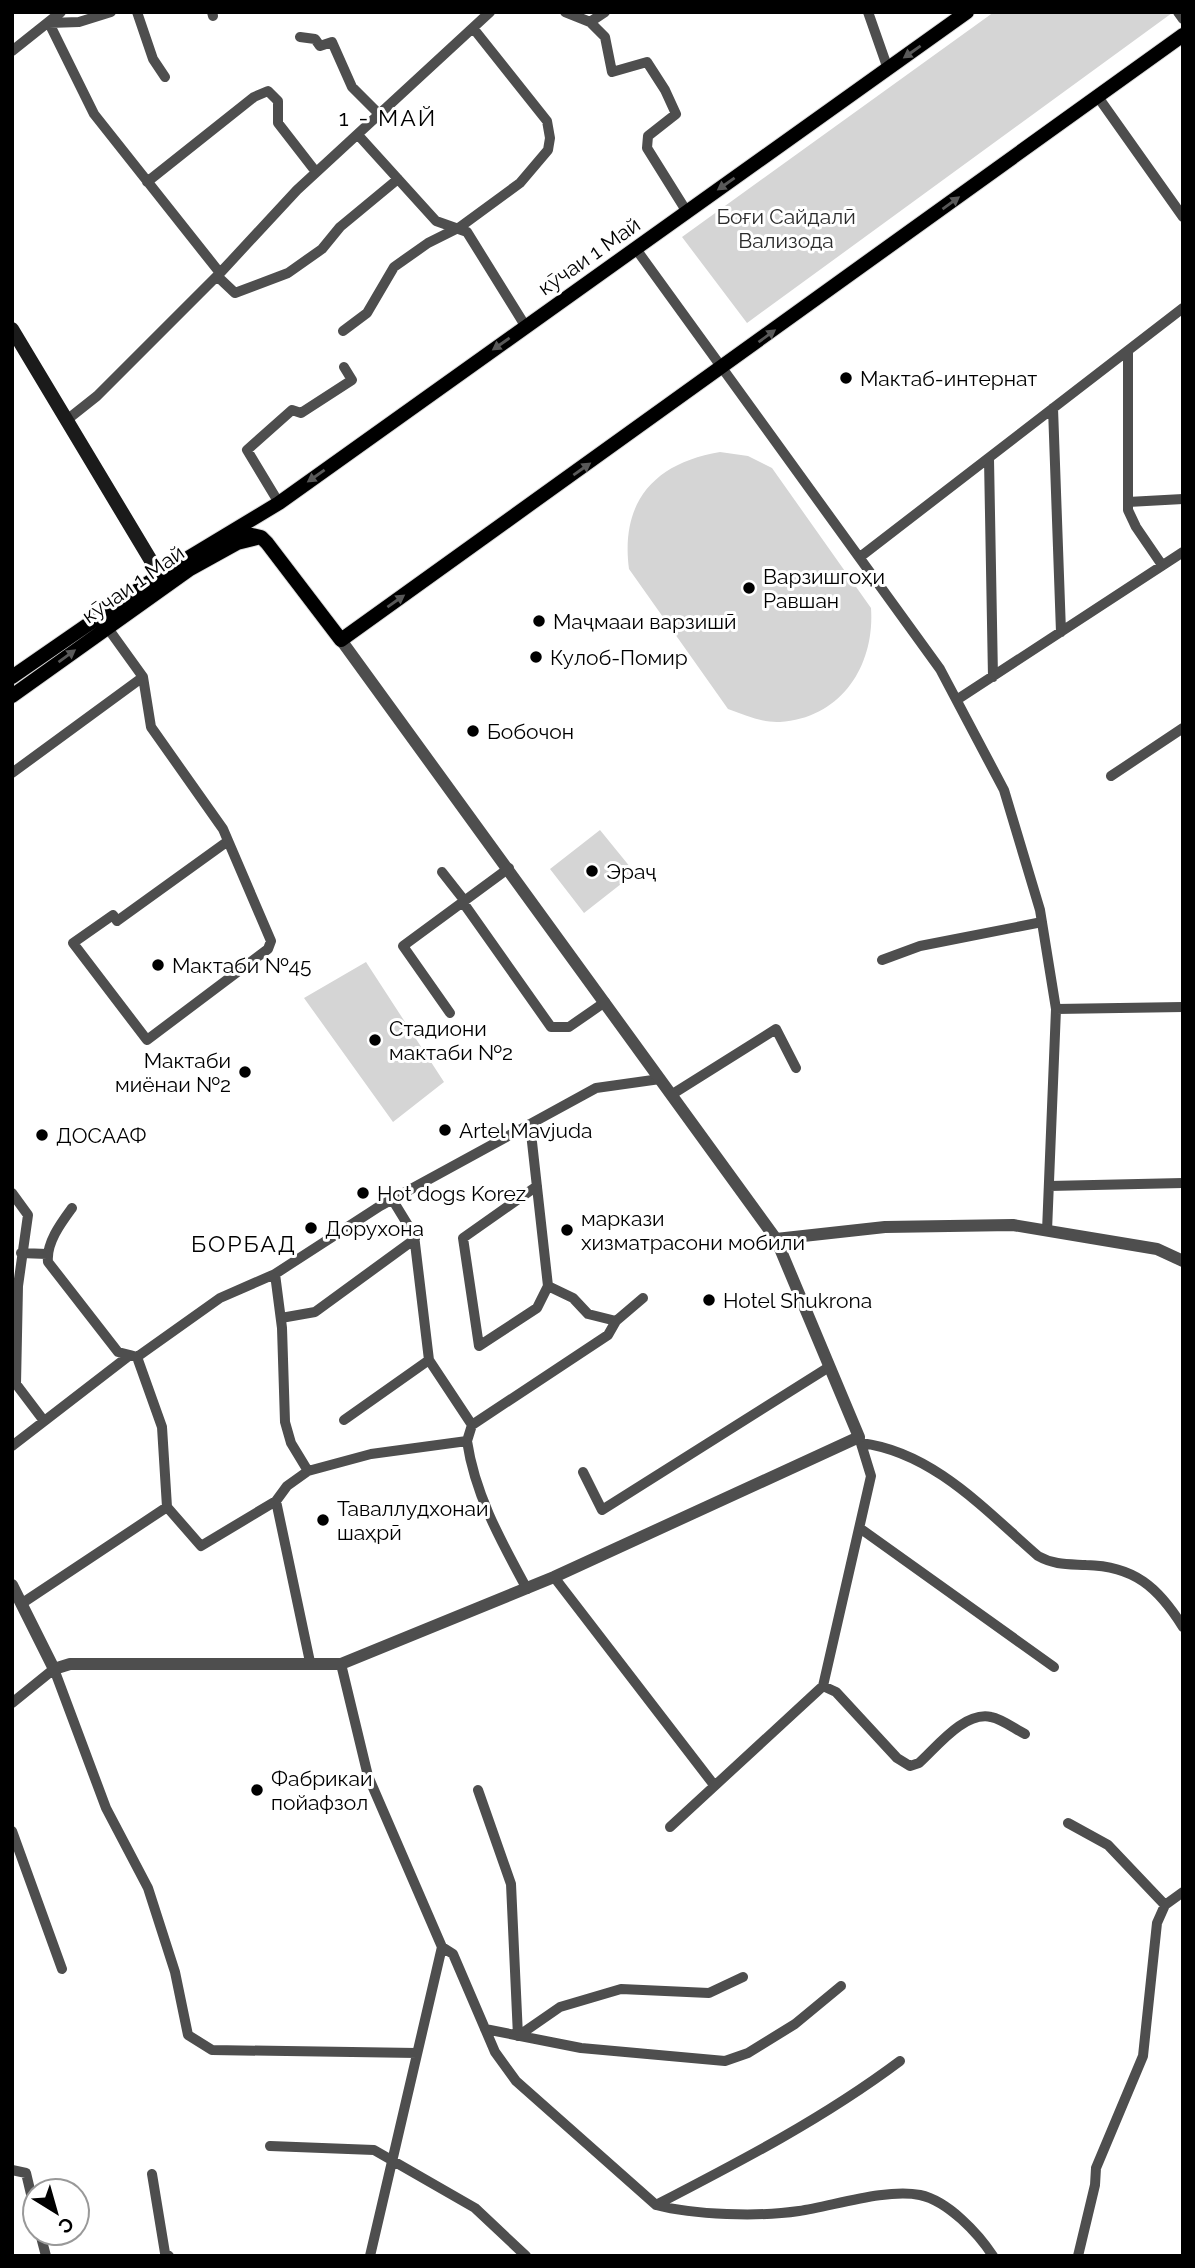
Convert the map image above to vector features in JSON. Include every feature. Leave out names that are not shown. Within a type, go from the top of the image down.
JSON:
[{"type":"main road","name":"кӯчаи 1 Май","points":[[12,677],[277,504],[967,12]]},
{"type":"main road","points":[[233,531],[261,537],[341,640],[1183,35]]},
{"type":"main road","points":[[12,329],[162,581]]},
{"type":"main road","points":[[261,537],[263,522],[277,504]]},
{"type":"main road","name":"кӯчаи 1 Май","points":[[12,696],[107,627],[162,581],[237,543],[261,537]]},
{"type":"street","points":[[12,51],[61,12]]},
{"type":"street","points":[[49,23],[79,22],[111,12]]},
{"type":"street","points":[[137,12],[153,59],[165,77]]},
{"type":"street","points":[[565,12],[590,22],[605,37],[612,72],[647,62],[665,90],[676,114],[648,136],[647,148],[687,212]]},
{"type":"street","points":[[590,22],[606,12]]},
{"type":"street","points":[[868,12],[888,69]]},
{"type":"street","points":[[1178,12],[1183,19]]},
{"type":"street","points":[[68,419],[97,396],[316,172],[359,136],[486,14]]},
{"type":"street","points":[[49,23],[94,114],[218,275],[235,293],[289,273],[322,249],[340,226],[398,179]]},
{"type":"street","points":[[343,331],[367,313],[394,267],[428,243],[460,227],[520,183],[548,150],[550,138],[547,121],[473,28]]},
{"type":"street","points":[[300,37],[315,39],[320,46],[332,42],[352,87],[380,115]]},
{"type":"street","points":[[147,182],[254,97],[268,92],[278,101],[278,122],[316,172]]},
{"type":"street","points":[[1098,97],[1183,217]]},
{"type":"street","points":[[359,136],[436,221],[460,227],[467,232],[526,327]]},
{"type":"street","points":[[636,248],[860,557],[958,699],[1004,790],[1042,922],[1056,1009],[1047,1231]]},
{"type":"street","points":[[860,557],[1183,308]]},
{"type":"street","points":[[1128,352],[1128,502],[1131,519],[1163,565]]},
{"type":"street","points":[[277,504],[247,450],[292,410],[301,413],[352,380],[344,367]]},
{"type":"street","points":[[1053,408],[1061,632]]},
{"type":"street","points":[[989,459],[993,677]]},
{"type":"street","points":[[1128,502],[1183,499]]},
{"type":"street","points":[[958,699],[1183,552]]},
{"type":"street","points":[[107,627],[143,677],[151,727],[223,829],[271,941],[268,949],[147,1040],[73,943],[113,915],[117,921],[228,841]]},
{"type":"street","points":[[341,640],[776,1239],[860,1440],[871,1476],[862,1529],[823,1686],[670,1827]]},
{"type":"street","points":[[12,774],[143,677]]},
{"type":"street","points":[[1111,776],[1183,728]]},
{"type":"street","points":[[450,1013],[403,946],[509,868]]},
{"type":"street","points":[[442,872],[551,1027],[569,1027],[605,1002]]},
{"type":"street","points":[[882,960],[920,946],[1042,922]]},
{"type":"street","points":[[1056,1009],[1183,1007]]},
{"type":"street","points":[[671,1095],[776,1028],[796,1068]]},
{"type":"street","points":[[12,1446],[134,1356],[220,1298],[275,1274],[392,1199],[596,1088],[660,1079]]},
{"type":"street","points":[[530,1124],[537,1186],[548,1286],[537,1308],[479,1346],[463,1238],[537,1186]]},
{"type":"street","points":[[1049,1186],[1183,1183]]},
{"type":"street","points":[[12,1194],[28,1215],[21,1253],[16,1384],[44,1421]]},
{"type":"street","points":[[392,1199],[415,1239],[429,1360],[472,1425]]},
{"type":"street","points":[[72,1208],[60,1225],[47,1254],[48,1262],[118,1352],[134,1356]]},
{"type":"street","points":[[776,1239],[885,1227],[1013,1225],[1157,1249],[1183,1261]]},
{"type":"street","points":[[281,1318],[315,1312],[415,1239]]},
{"type":"street","points":[[21,1253],[47,1254]]},
{"type":"street","points":[[275,1274],[281,1318],[285,1422],[291,1443],[308,1471]]},
{"type":"street","points":[[548,1286],[573,1298],[588,1314],[616,1321]]},
{"type":"street","points":[[527,1589],[481,1498],[472,1474],[467,1441],[472,1425],[608,1335],[616,1321],[643,1298]]},
{"type":"street","points":[[134,1356],[162,1427],[167,1507],[201,1546],[276,1501],[287,1486],[308,1471],[371,1454],[467,1441]]},
{"type":"street","points":[[344,1420],[429,1360]]},
{"type":"street","points":[[583,1472],[602,1510],[829,1367]]},
{"type":"street","points":[[12,1703],[54,1669],[70,1664],[341,1664],[527,1589],[860,1440],[891,1447],[946,1478],[1038,1556],[1052,1563],[1118,1567],[1138,1576],[1172,1609],[1183,1628]]},
{"type":"street","points":[[276,1501],[310,1662]]},
{"type":"street","points":[[21,1604],[167,1507]]},
{"type":"street","points":[[862,1529],[1054,1667]]},
{"type":"street","points":[[554,1577],[714,1785]]},
{"type":"street","points":[[12,1585],[54,1669],[106,1808],[148,1888],[175,1972],[188,2035],[212,2050],[417,2053]]},
{"type":"street","points":[[341,1664],[368,1776],[442,1947],[453,1954],[495,2052],[516,2081],[656,2205],[685,2212],[795,2212],[892,2195],[920,2195],[940,2203],[958,2218],[993,2256]]},
{"type":"street","points":[[823,1686],[836,1692],[897,1758],[910,1766],[919,1763],[958,1727],[974,1718],[990,1717],[1025,1734]]},
{"type":"street","points":[[478,1790],[511,1884],[518,2036]]},
{"type":"street","points":[[1068,1824],[1108,1845],[1165,1905]]},
{"type":"street","points":[[12,1831],[62,1969]]},
{"type":"street","points":[[1078,2256],[1095,2185],[1096,2168],[1143,2056],[1157,1923],[1165,1905],[1183,1892]]},
{"type":"street","points":[[370,2256],[442,1947]]},
{"type":"street","points":[[518,2036],[560,2007],[621,1989],[709,1993],[743,1977]]},
{"type":"street","points":[[485,2029],[580,2048],[725,2061],[748,2053],[795,2024],[841,1986]]},
{"type":"street","points":[[656,2205],[767,2148],[848,2100],[900,2061]]},
{"type":"street","points":[[270,2146],[374,2150],[475,2208],[526,2256]]},
{"type":"street","points":[[12,2170],[26,2174],[27,2177]]},
{"type":"street","points":[[152,2174],[165,2253],[169,2256]]},
{"type":"green space","name":"Боғи Сайдалӣ Вализода","points":[[994,12],[1172,13],[747,323],[682,237]]},
{"type":"green space","points":[[720,452],[748,456],[772,468],[871,608],[867,649],[850,685],[821,711],[802,718],[780,722],[767,721],[728,709],[629,569],[630,524],[647,489],[677,465]]},
{"type":"green space","name":"Эраҷ","points":[[600,830],[635,873],[584,913],[550,869]]},
{"type":"green space","name":"Стадиони мактаби №2","points":[[366,962],[444,1082],[393,1122],[304,998]]},
{"type":"place","name":"Мактаб-интернат","points":[[846,378]]},
{"type":"place","name":"Варзишгоҳи Равшан","points":[[749,588]]},
{"type":"place","name":"Маҷмааи варзишӣ","points":[[539,621]]},
{"type":"place","name":"Кулоб-Помир","points":[[536,657]]},
{"type":"place","name":"Бобочон","points":[[473,731]]},
{"type":"place","name":"Эраҷ","points":[[592,871]]},
{"type":"place","name":"Мактаби №45","points":[[158,965]]},
{"type":"place","name":"Стадиони мактаби №2","points":[[375,1040]]},
{"type":"place","name":"Мактаби миёнаи №2","points":[[245,1072]]},
{"type":"place","name":"Artel Mavjuda","points":[[445,1130]]},
{"type":"place","name":"ДОСААФ","points":[[42,1135]]},
{"type":"place","name":"Hot dogs Korez","points":[[363,1193]]},
{"type":"place","name":"Дорухона","points":[[311,1228]]},
{"type":"place","name":"маркази хизматрасони мобили","points":[[567,1230]]},
{"type":"place","name":"Hotel Shukrona","points":[[709,1300]]},
{"type":"place","name":"Таваллудхонаи шаҳрӣ","points":[[323,1520]]},
{"type":"place","name":"Фабрикаи пойафзол","points":[[257,1790]]},
{"type":"district","name":"1 - МАЙ","points":[[388,117]]},
{"type":"district","name":"БОРБАД","points":[[244,1243]]}]
